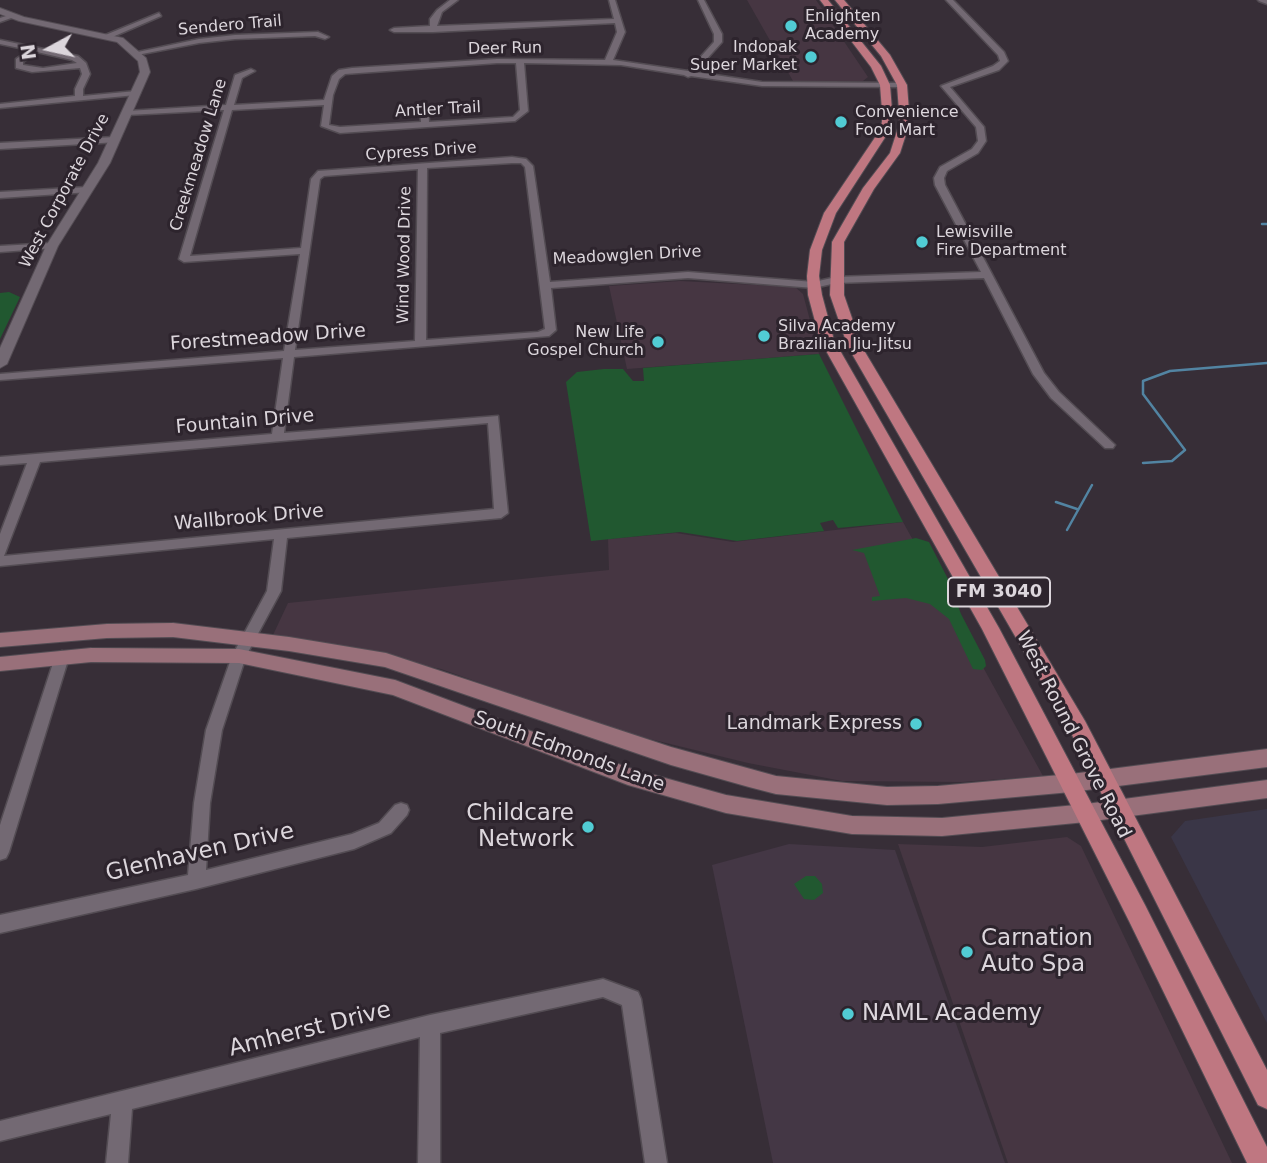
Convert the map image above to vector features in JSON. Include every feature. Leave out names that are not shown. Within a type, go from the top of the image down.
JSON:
[{"type":"main road","name":"West Round Grove Road","points":[[824,0],[876,66],[885,85],[887,122],[881,136],[830,213],[816,250],[813,280],[820,319],[840,365],[964,579],[1071,783],[1261,1163]]},
{"type":"main road","points":[[832,0],[850,23],[866,32]]},
{"type":"main road","name":"West Round Grove Road","points":[[839,0],[885,55],[902,85],[904,125],[895,153],[846,224],[838,242],[837,295],[855,348],[1034,650],[1121,809],[1267,1096]]},
{"type":"main road","name":"South Edmonds Lane","points":[[0,640],[107,631],[173,631],[395,688],[628,776],[726,804],[852,825],[942,827],[1121,809],[1267,789]]},
{"type":"main road","name":"South Edmonds Lane","points":[[0,663],[62,657],[244,648],[386,660],[671,756],[776,785],[887,796],[938,795],[1071,783],[1267,758]]},
{"type":"main road","points":[[510,730],[527,706]]},
{"type":"main road","points":[[772,812],[776,785]]},
{"type":"street","points":[[433,30],[439,11],[455,0]]},
{"type":"street","points":[[608,62],[621,32],[612,0]]},
{"type":"street","points":[[688,75],[718,42],[718,34],[701,0]]},
{"type":"street","points":[[949,0],[1001,54],[1004,61],[996,68],[946,86],[974,120],[982,136],[977,149],[943,169],[939,178],[940,185],[1039,374],[1055,395],[1108,444]]},
{"type":"street","points":[[1261,0],[1267,2]]},
{"type":"street","points":[[0,10],[12,16],[120,40],[137,53]]},
{"type":"street","points":[[107,36],[159,15]]},
{"type":"street","points":[[0,20],[12,16]]},
{"type":"street","points":[[394,30],[619,21]]},
{"type":"street","name":"Sendero Trail","points":[[137,53],[235,37],[315,34],[325,37]]},
{"type":"street","points":[[0,42],[75,58],[83,65],[86,74],[79,89],[79,99]]},
{"type":"street","points":[[36,49],[19,61],[19,65],[32,70],[83,65]]},
{"type":"street","name":"West Corporate Drive","points":[[0,364],[52,246],[115,140],[136,93],[145,72],[143,60],[137,53]]},
{"type":"street","name":"Deer Run","points":[[327,102],[335,78],[346,71],[520,62],[608,62],[688,75],[782,85],[902,85]]},
{"type":"street","name":"Antler Trail","points":[[327,102],[325,125],[330,129],[520,117],[524,111],[520,62]]},
{"type":"street","name":"Creekmeadow Lane","points":[[251,71],[238,77],[184,259],[306,251]]},
{"type":"street","points":[[0,106],[136,93]]},
{"type":"street","points":[[127,113],[327,102]]},
{"type":"street","points":[[424,105],[425,125]]},
{"type":"street","points":[[0,146],[115,140]]},
{"type":"street","name":"Cypress Drive","points":[[306,251],[316,179],[321,173],[523,161],[529,166],[545,280]]},
{"type":"street","name":"Wind Wood Drive","points":[[420,344],[423,166]]},
{"type":"street","points":[[0,195],[87,190]]},
{"type":"street","points":[[0,249],[52,246]]},
{"type":"street","points":[[277,439],[306,251]]},
{"type":"street","name":"Meadowglen Drive","points":[[545,280],[688,275],[836,280],[986,275]]},
{"type":"street","name":"Forestmeadow Drive","points":[[0,377],[538,335],[551,330],[545,280]]},
{"type":"street","name":"Fountain Drive","points":[[0,461],[494,419],[501,513]]},
{"type":"street","points":[[0,552],[34,460]]},
{"type":"street","name":"Wallbrook Drive","points":[[0,561],[501,513]]},
{"type":"street","points":[[196,881],[202,803],[214,730],[244,648],[274,591],[281,536]]},
{"type":"street","points":[[0,852],[62,657]]},
{"type":"street","name":"Glenhaven Drive","points":[[0,925],[196,881],[354,841],[385,828],[401,810]]},
{"type":"street","name":"Amherst Drive","points":[[0,1131],[430,1025],[603,988],[631,999],[656,1163]]},
{"type":"street","points":[[429,1163],[430,1025]]},
{"type":"street","points":[[117,1163],[122,1102]]},
{"type":"shaded area","points":[[747,0],[816,0],[868,77],[863,81],[793,81]]},
{"type":"shaded area","points":[[680,281],[795,287],[803,294],[819,354],[627,369],[609,286]]},
{"type":"shaded area","points":[[903,522],[1043,776],[961,782],[842,781],[748,763],[613,730],[441,669],[273,635],[288,603],[609,570],[608,539],[676,533],[733,542]]},
{"type":"shaded area","points":[[1267,809],[1267,1023],[1171,837],[1185,821]]},
{"type":"shaded area","points":[[1067,837],[1081,846],[1232,1163],[1008,1163],[898,844],[982,847]]},
{"type":"shaded area","name":"NAML Academy","points":[[789,844],[895,850],[1005,1163],[773,1163],[712,865]]},
{"type":"green space","points":[[9,292],[20,297],[0,339],[0,293]]},
{"type":"green space","points":[[819,354],[903,522],[838,528],[833,520],[820,523],[824,531],[737,541],[680,532],[591,541],[566,382],[577,372],[623,369],[633,381],[644,381],[643,368]]},
{"type":"green space","points":[[916,538],[929,542],[948,579],[961,614],[985,660],[986,666],[982,670],[973,669],[949,619],[930,604],[906,598],[872,601],[872,597],[880,596],[864,553],[852,550]]},
{"type":"green space","points":[[806,876],[815,876],[822,884],[823,893],[814,900],[804,899],[794,884]]},
{"type":"waterway","points":[[1262,224],[1267,224]]},
{"type":"waterway","points":[[1143,463],[1172,461],[1185,450],[1143,394],[1143,381],[1170,371],[1267,363]]},
{"type":"waterway","points":[[1067,530],[1092,485]]},
{"type":"waterway","points":[[1056,502],[1077,509]]},
{"type":"place","name":"Enlighten Academy","points":[[791,26]]},
{"type":"place","name":"Indopak Super Market","points":[[811,57]]},
{"type":"place","name":"Convenience Food Mart","points":[[841,122]]},
{"type":"place","name":"Lewisville Fire Department","points":[[922,242]]},
{"type":"place","name":"Silva Academy Brazilian Jiu-Jitsu","points":[[764,336]]},
{"type":"place","name":"New Life Gospel Church","points":[[658,342]]},
{"type":"place","name":"Landmark Express","points":[[916,724]]},
{"type":"place","name":"Childcare Network","points":[[588,827]]},
{"type":"place","name":"Carnation Auto Spa","points":[[967,952]]},
{"type":"place","name":"NAML Academy","points":[[848,1014]]}]
